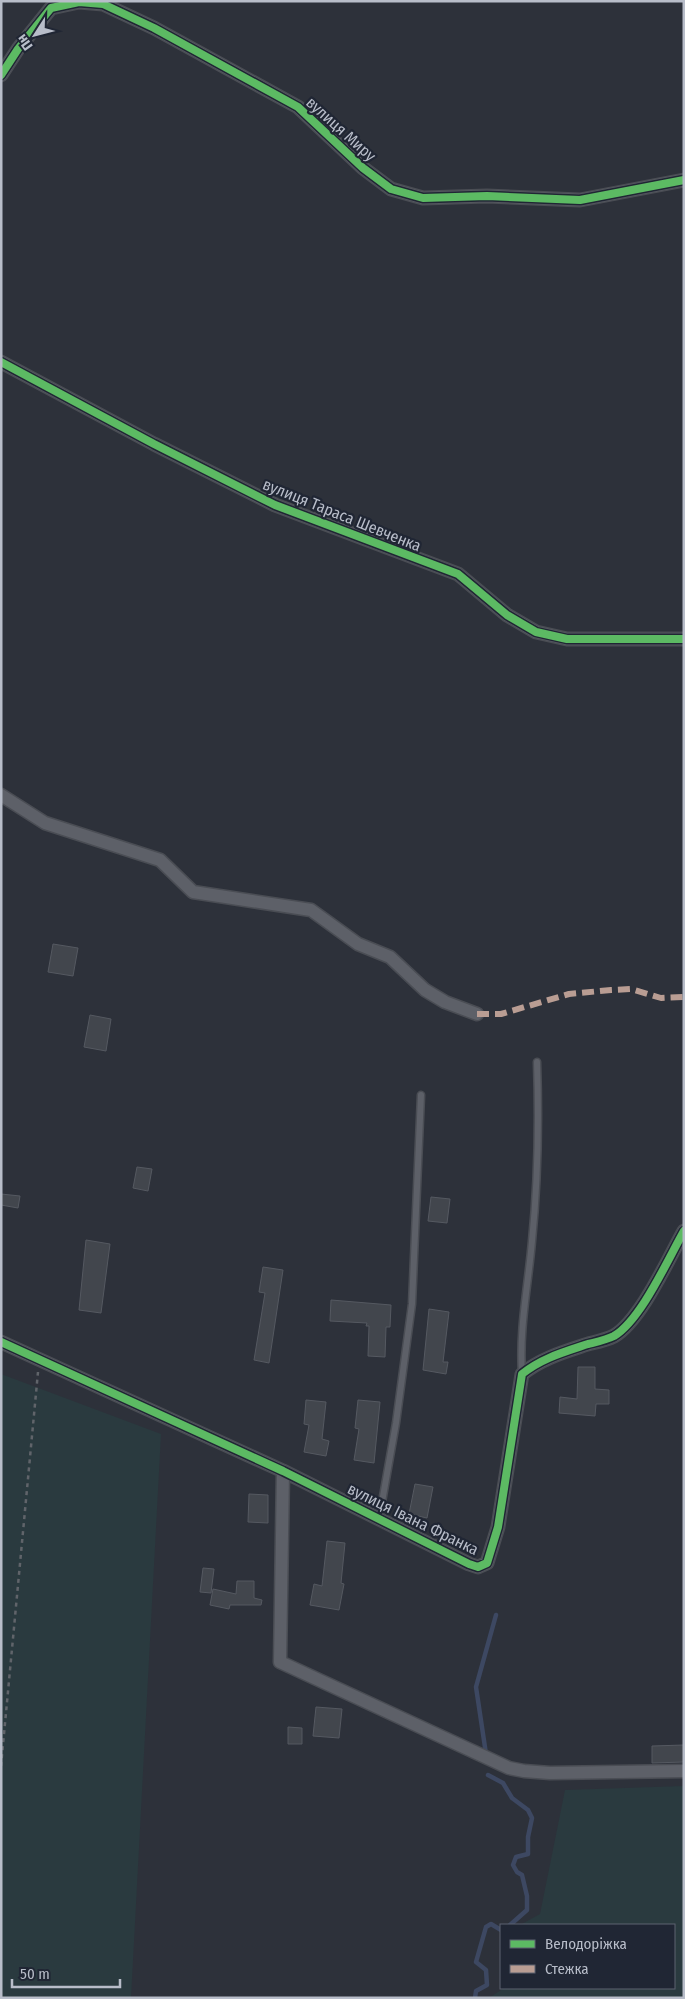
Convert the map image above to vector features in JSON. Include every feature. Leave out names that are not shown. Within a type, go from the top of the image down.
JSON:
[{"type":"street","name":"вулиця Миру","points":[[1,75],[51,5],[79,2],[103,4],[154,28],[298,107],[363,168],[391,189],[399,192],[423,198],[487,196],[580,200],[684,180]]},
{"type":"street","name":"вулиця Тараса Шевченка","points":[[1,362],[154,444],[275,505],[458,574],[507,615],[536,632],[567,639],[684,639]]},
{"type":"street","points":[[1,795],[45,823],[160,860],[193,892],[311,910],[358,944],[390,957],[425,990],[445,1002],[477,1014]]},
{"type":"street","points":[[522,1374],[535,1364],[553,1355],[612,1337],[624,1328],[650,1291],[684,1231]]},
{"type":"street","name":"вулиця Івана Франка","points":[[1,1342],[283,1471],[478,1567],[487,1563],[491,1555],[498,1527],[522,1374]]},
{"type":"street","points":[[283,1471],[280,1662],[509,1768],[550,1773],[684,1772]]},
{"type":"lane","points":[[522,1374],[520,1340],[533,1231],[538,1135],[537,1062]]},
{"type":"lane","points":[[379,1519],[396,1423],[412,1304],[421,1150],[421,1095]]},
{"type":"path","points":[[1,1766],[39,1358]]},
{"type":"shaded area","points":[[1,1374],[161,1434],[131,1998],[1,1998]]},
{"type":"shaded area","points":[[684,1786],[684,1998],[489,1998],[502,1989],[675,1989],[675,1924],[522,1924],[540,1914],[565,1790]]},
{"type":"building","points":[[53,944],[78,948],[73,976],[48,972]]},
{"type":"building","points":[[90,1015],[111,1019],[106,1051],[84,1047]]},
{"type":"building","points":[[137,1167],[152,1169],[148,1191],[133,1188]]},
{"type":"building","points":[[1,1194],[20,1196],[18,1208],[1,1205]]},
{"type":"building","points":[[431,1197],[450,1199],[447,1223],[428,1221]]},
{"type":"building","points":[[86,1240],[110,1244],[101,1313],[79,1310]]},
{"type":"building","points":[[263,1267],[283,1270],[269,1363],[254,1360],[265,1293],[259,1292]]},
{"type":"building","points":[[331,1300],[391,1305],[390,1327],[386,1327],[385,1357],[368,1356],[369,1326],[366,1326],[367,1323],[330,1321]]},
{"type":"building","points":[[429,1309],[449,1312],[443,1362],[448,1362],[446,1374],[423,1370]]},
{"type":"building","points":[[578,1367],[595,1367],[595,1389],[609,1390],[609,1404],[596,1404],[595,1416],[559,1413],[560,1397],[577,1399]]},
{"type":"building","points":[[306,1400],[326,1402],[322,1439],[329,1441],[326,1456],[304,1452],[309,1425],[304,1424]]},
{"type":"building","points":[[358,1400],[380,1402],[374,1463],[354,1460],[359,1429],[355,1428]]},
{"type":"building","points":[[415,1484],[433,1487],[427,1518],[409,1514]]},
{"type":"building","points":[[249,1494],[268,1495],[268,1523],[248,1522]]},
{"type":"building","points":[[327,1541],[345,1543],[341,1583],[344,1584],[339,1610],[310,1605],[314,1584],[322,1586]]},
{"type":"building","points":[[203,1568],[214,1569],[211,1593],[200,1592]]},
{"type":"building","points":[[237,1581],[254,1581],[254,1598],[262,1600],[261,1605],[230,1605],[229,1609],[210,1605],[213,1589],[236,1594]]},
{"type":"building","points":[[316,1707],[342,1709],[339,1738],[313,1736]]},
{"type":"building","points":[[288,1727],[302,1728],[302,1744],[288,1744]]},
{"type":"building","points":[[684,1745],[684,1762],[652,1763],[652,1746]]},
{"type":"waterway","points":[[486,1754],[476,1687],[496,1615]]},
{"type":"waterway","points":[[488,1775],[503,1783],[512,1798],[528,1810],[532,1818],[528,1837],[528,1854],[516,1857],[513,1865],[517,1872],[522,1875],[527,1896],[527,1910],[511,1924]]},
{"type":"waterway","points":[[475,1998],[476,1991],[487,1985],[486,1970],[476,1962],[486,1927],[491,1924],[500,1929]]},
{"type":"marked path","points":[[477,1014],[501,1014],[569,994],[611,990],[631,989],[661,998],[684,997]]},
{"type":"cycle path","points":[[1,75],[18,49],[51,8],[79,2],[103,4],[154,28],[298,107],[363,168],[391,189],[423,198],[487,196],[580,200],[684,180]]},
{"type":"cycle path","points":[[1,362],[154,444],[275,505],[458,574],[507,615],[536,632],[567,639],[684,639]]},
{"type":"cycle path","points":[[1,1342],[283,1471],[478,1567],[487,1563],[498,1527],[522,1374],[545,1360],[614,1336],[624,1328],[644,1303],[684,1231]]}]
